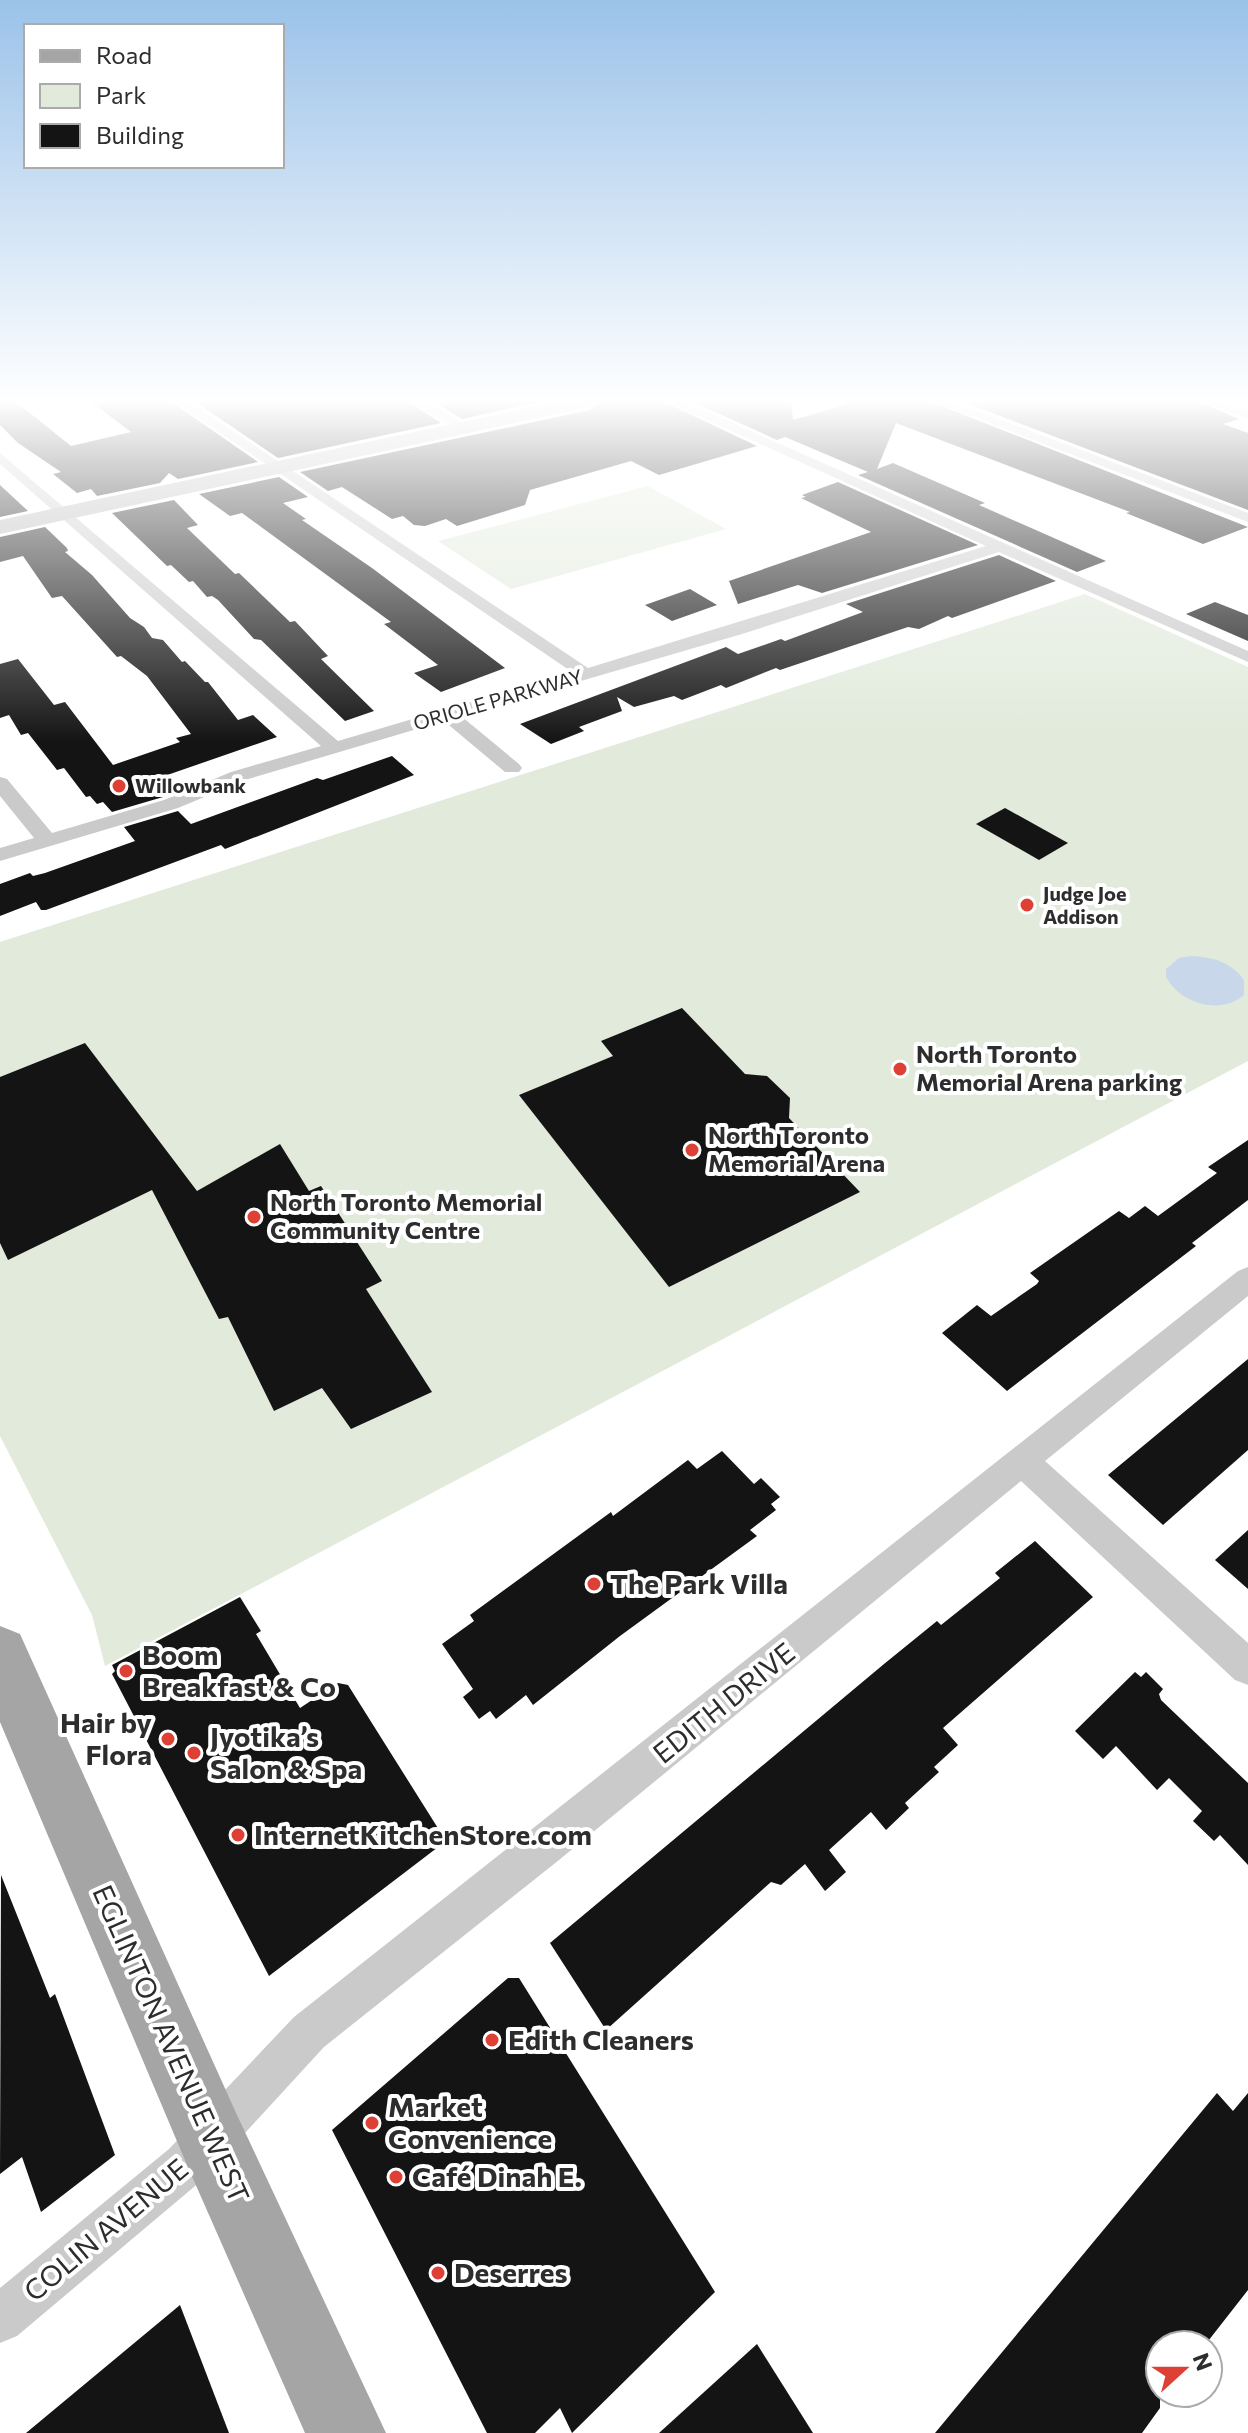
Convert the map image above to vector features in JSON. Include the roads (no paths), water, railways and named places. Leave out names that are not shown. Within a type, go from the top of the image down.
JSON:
[{"type":"main road","points":[[0,527],[57,515]]},
{"type":"main road","name":"EGLINTON AVENUE WEST","points":[[0,1654],[212,2140],[346,2433]]},
{"type":"street","points":[[66,515],[335,748]]},
{"type":"street","points":[[348,515],[586,674]]},
{"type":"street","points":[[923,515],[1248,657]]},
{"type":"street","name":"ORIOLE PARKWAY","points":[[0,855],[171,804],[238,776],[924,573],[997,548]]},
{"type":"street","points":[[447,714],[512,768]]},
{"type":"street","points":[[0,783],[47,841]]},
{"type":"street","name":"EDITH DRIVE","points":[[212,2140],[291,2047],[309,2032],[535,1856],[1248,1279]]},
{"type":"street","points":[[1021,1460],[1248,1667]]},
{"type":"street","name":"COLIN AVENUE","points":[[0,2319],[134,2211],[212,2140]]},
{"type":"water","points":[[1179,958],[1214,959],[1233,969],[1244,980],[1244,995],[1224,1005],[1212,1005],[1201,1004],[1181,994],[1166,977],[1166,969]]},
{"type":"place","name":"Willowbank","points":[[119,786]]},
{"type":"place","name":"Judge Joe Addison","points":[[1027,905]]},
{"type":"place","name":"North Toronto Memorial Arena parking","points":[[900,1069]]},
{"type":"place","name":"North Toronto Memorial Arena","points":[[692,1150]]},
{"type":"place","name":"North Toronto Memorial Community Centre","points":[[254,1217]]},
{"type":"place","name":"The Park Villa","points":[[594,1584]]},
{"type":"place","name":"Boom Breakfast & Co","points":[[126,1671]]},
{"type":"place","name":"Hair by Flora","points":[[168,1739]]},
{"type":"place","name":"Jyotika’s Salon & Spa","points":[[194,1753]]},
{"type":"place","name":"InternetKitchenStore.com","points":[[238,1835]]},
{"type":"place","name":"Edith Cleaners","points":[[492,2040]]},
{"type":"place","name":"Market Convenience","points":[[372,2123]]},
{"type":"place","name":"Café Dinah E.","points":[[396,2177]]},
{"type":"place","name":"Deserres","points":[[438,2273]]}]
